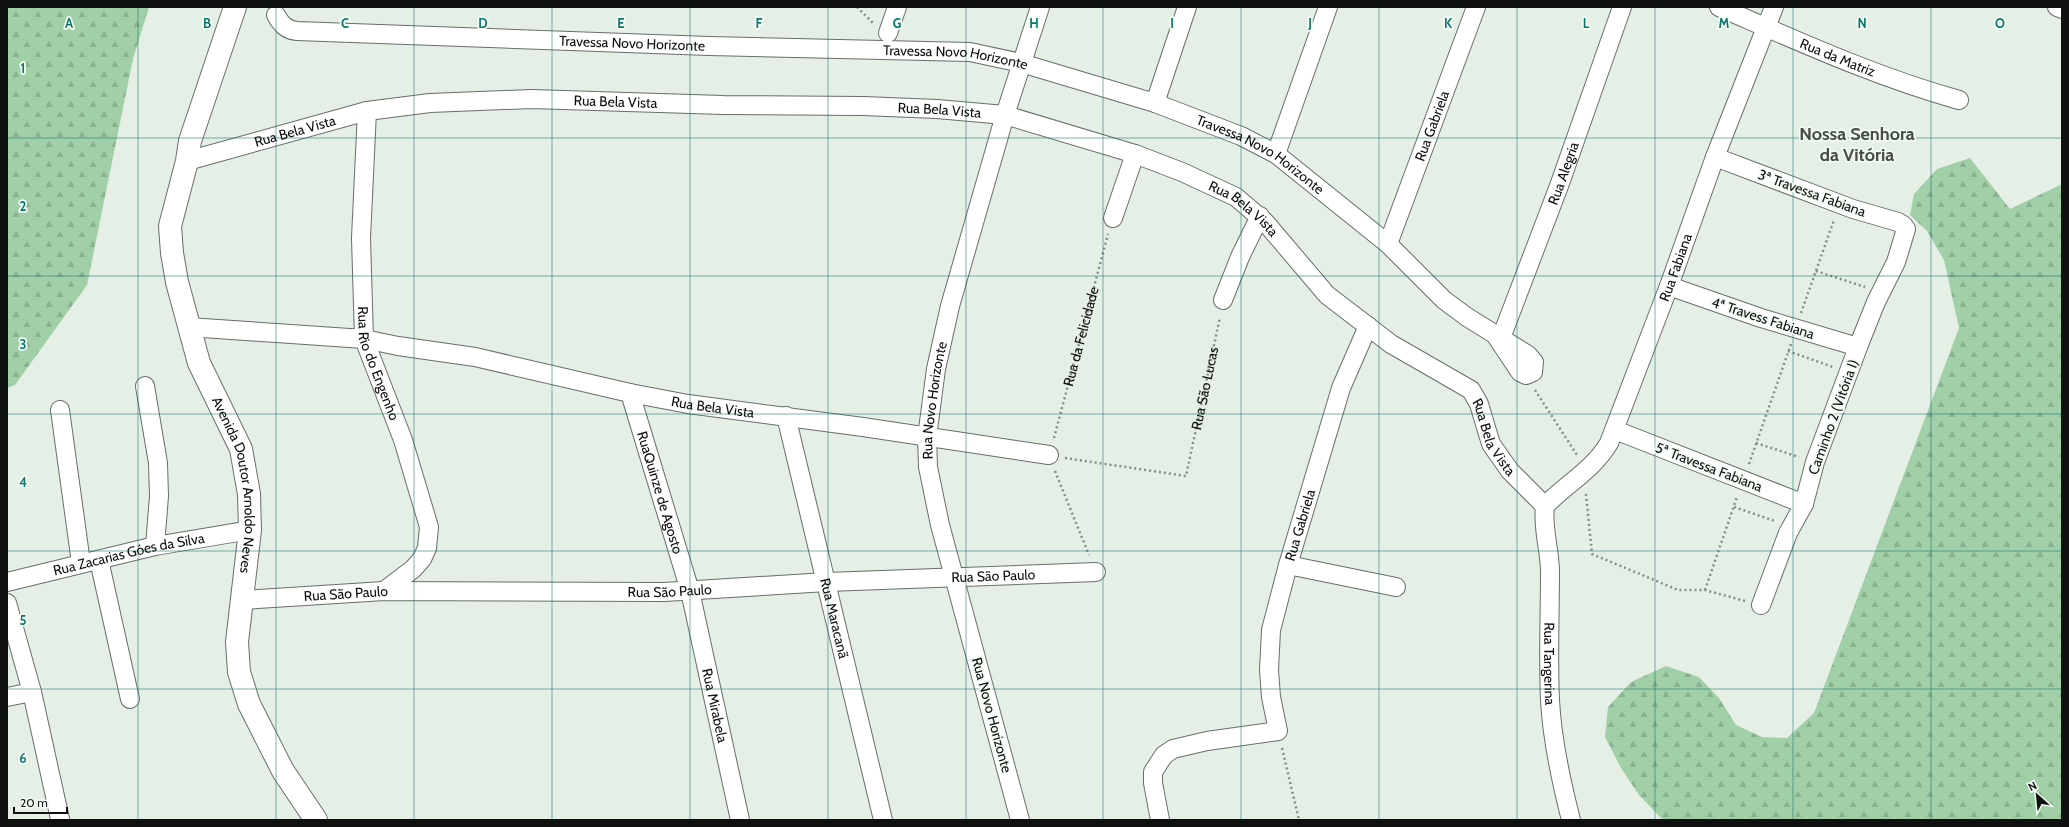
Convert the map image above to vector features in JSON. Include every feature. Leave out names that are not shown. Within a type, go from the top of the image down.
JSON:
[{"type":"main road","name":"Avenida Doutor Arnoldo Neves","points":[[235,7],[198,117],[170,226],[176,282],[188,327],[199,363],[241,449],[249,494],[250,530],[237,642],[239,672],[249,704],[283,771],[316,820]]},
{"type":"street","points":[[888,33],[897,7]]},
{"type":"street","name":"Rua Novo Horizonte","points":[[1020,820],[940,525],[928,467],[927,437],[936,369],[950,306],[1005,115],[1040,7]]},
{"type":"street","points":[[1155,103],[1187,7]]},
{"type":"street","points":[[1276,154],[1328,7]]},
{"type":"street","name":"Rua Gabriela","points":[[1388,244],[1476,7]]},
{"type":"street","name":"Rua Alegria","points":[[1498,335],[1559,186],[1622,7]]},
{"type":"street","name":"Rua da Matriz","points":[[1719,7],[1850,63],[1930,92],[1959,100]]},
{"type":"street","name":"Rua Fabiana","points":[[1545,506],[1559,491],[1586,471],[1604,452],[1615,430],[1715,157],[1774,7]]},
{"type":"street","points":[[2057,7],[2062,9]]},
{"type":"street","name":"Travessa Novo Horizonte","points":[[276,15],[284,27],[297,32],[885,52],[970,52],[1021,63],[1155,103],[1241,136],[1276,154],[1388,244],[1444,300],[1467,317],[1498,335],[1532,360],[1534,371],[1526,375]]},
{"type":"street","name":"Rua Bela Vista","points":[[189,151],[367,111],[430,103],[531,99],[723,105],[863,106],[937,109],[1005,115],[1135,154],[1211,184],[1236,197],[1260,216],[1327,295],[1391,344],[1471,390],[1478,404],[1490,444],[1510,471],[1545,506]]},
{"type":"street","name":"Rua Rio do Engenho","points":[[367,111],[361,238],[364,339],[403,440],[429,527],[427,548],[422,559],[413,569],[384,590]]},
{"type":"street","points":[[1113,218],[1135,154]]},
{"type":"street","name":"3ª Travessa Fabiana","points":[[1715,157],[1839,204],[1898,222],[1904,225],[1906,230]]},
{"type":"street","points":[[1223,300],[1240,257],[1260,216]]},
{"type":"street","name":"Caminho 2 (Vitória I)","points":[[1761,605],[1792,526],[1804,504],[1815,462],[1858,347],[1896,262],[1906,230]]},
{"type":"street","name":"4ª Travess Fabiana","points":[[1669,286],[1761,318],[1858,347]]},
{"type":"street","name":"Rua Gabriela","points":[[1278,731],[1269,670],[1271,630],[1288,565],[1341,388],[1368,326]]},
{"type":"street","name":"Rua Bela Vista","points":[[188,327],[364,339],[398,346],[475,357],[630,393],[688,404],[786,416],[1049,455]]},
{"type":"street","points":[[145,386],[158,463],[159,496],[155,546]]},
{"type":"street","name":"RuaQuinze de Agosto","points":[[630,393],[690,591]]},
{"type":"street","points":[[60,410],[81,563]]},
{"type":"street","name":"Rua Maracanã","points":[[786,416],[883,820]]},
{"type":"street","name":"5ª Travessa Fabiana","points":[[1615,430],[1804,504]]},
{"type":"street","name":"Rua Tangerina","points":[[1545,506],[1544,517],[1548,542],[1550,571],[1550,700],[1559,771],[1571,820]]},
{"type":"street","name":"Rua Zacarias Góes da Silva","points":[[7,582],[155,546],[250,530]]},
{"type":"street","points":[[99,560],[130,699]]},
{"type":"street","points":[[1288,565],[1396,587]]},
{"type":"street","name":"Rua São Paulo","points":[[242,600],[384,590],[607,593],[690,591],[827,582],[955,579],[1096,572]]},
{"type":"street","name":"Rua Mirabela","points":[[690,591],[740,820]]},
{"type":"street","points":[[7,603],[32,692],[60,818]]},
{"type":"street","points":[[7,697],[32,692]]},
{"type":"street","points":[[1160,820],[1153,783],[1153,772],[1164,755],[1174,749],[1207,741],[1278,731]]},
{"type":"path","points":[[1799,319],[1839,204]]},
{"type":"path","name":"Rua da Felicidade","points":[[1049,455],[1113,218]]},
{"type":"path","points":[[1816,271],[1882,292]]},
{"type":"path","name":"Rua São Lucas","points":[[1049,455],[1186,476],[1223,300]]},
{"type":"path","points":[[1705,590],[1793,338]]},
{"type":"path","points":[[1788,351],[1849,372]]},
{"type":"path","points":[[1526,375],[1586,471],[1592,554],[1678,590],[1705,590],[1761,605]]},
{"type":"path","points":[[1756,443],[1815,462]]},
{"type":"path","points":[[1049,455],[1096,572]]},
{"type":"path","points":[[1734,507],[1792,526]]},
{"type":"path","points":[[1278,731],[1299,820]]},
{"type":"green space","points":[[7,7],[149,7],[133,59],[87,285],[15,385],[7,388]]},
{"type":"green space","points":[[1970,158],[2010,209],[2062,184],[2062,820],[1663,820],[1639,795],[1621,768],[1605,737],[1608,707],[1631,682],[1666,666],[1699,677],[1719,698],[1736,725],[1762,737],[1787,738],[1814,713],[1959,328],[1944,260],[1927,231],[1910,215],[1914,194],[1937,169]]},
{"type":"district","name":"Nossa Senhora da Vitória","points":[[1857,144]]}]
